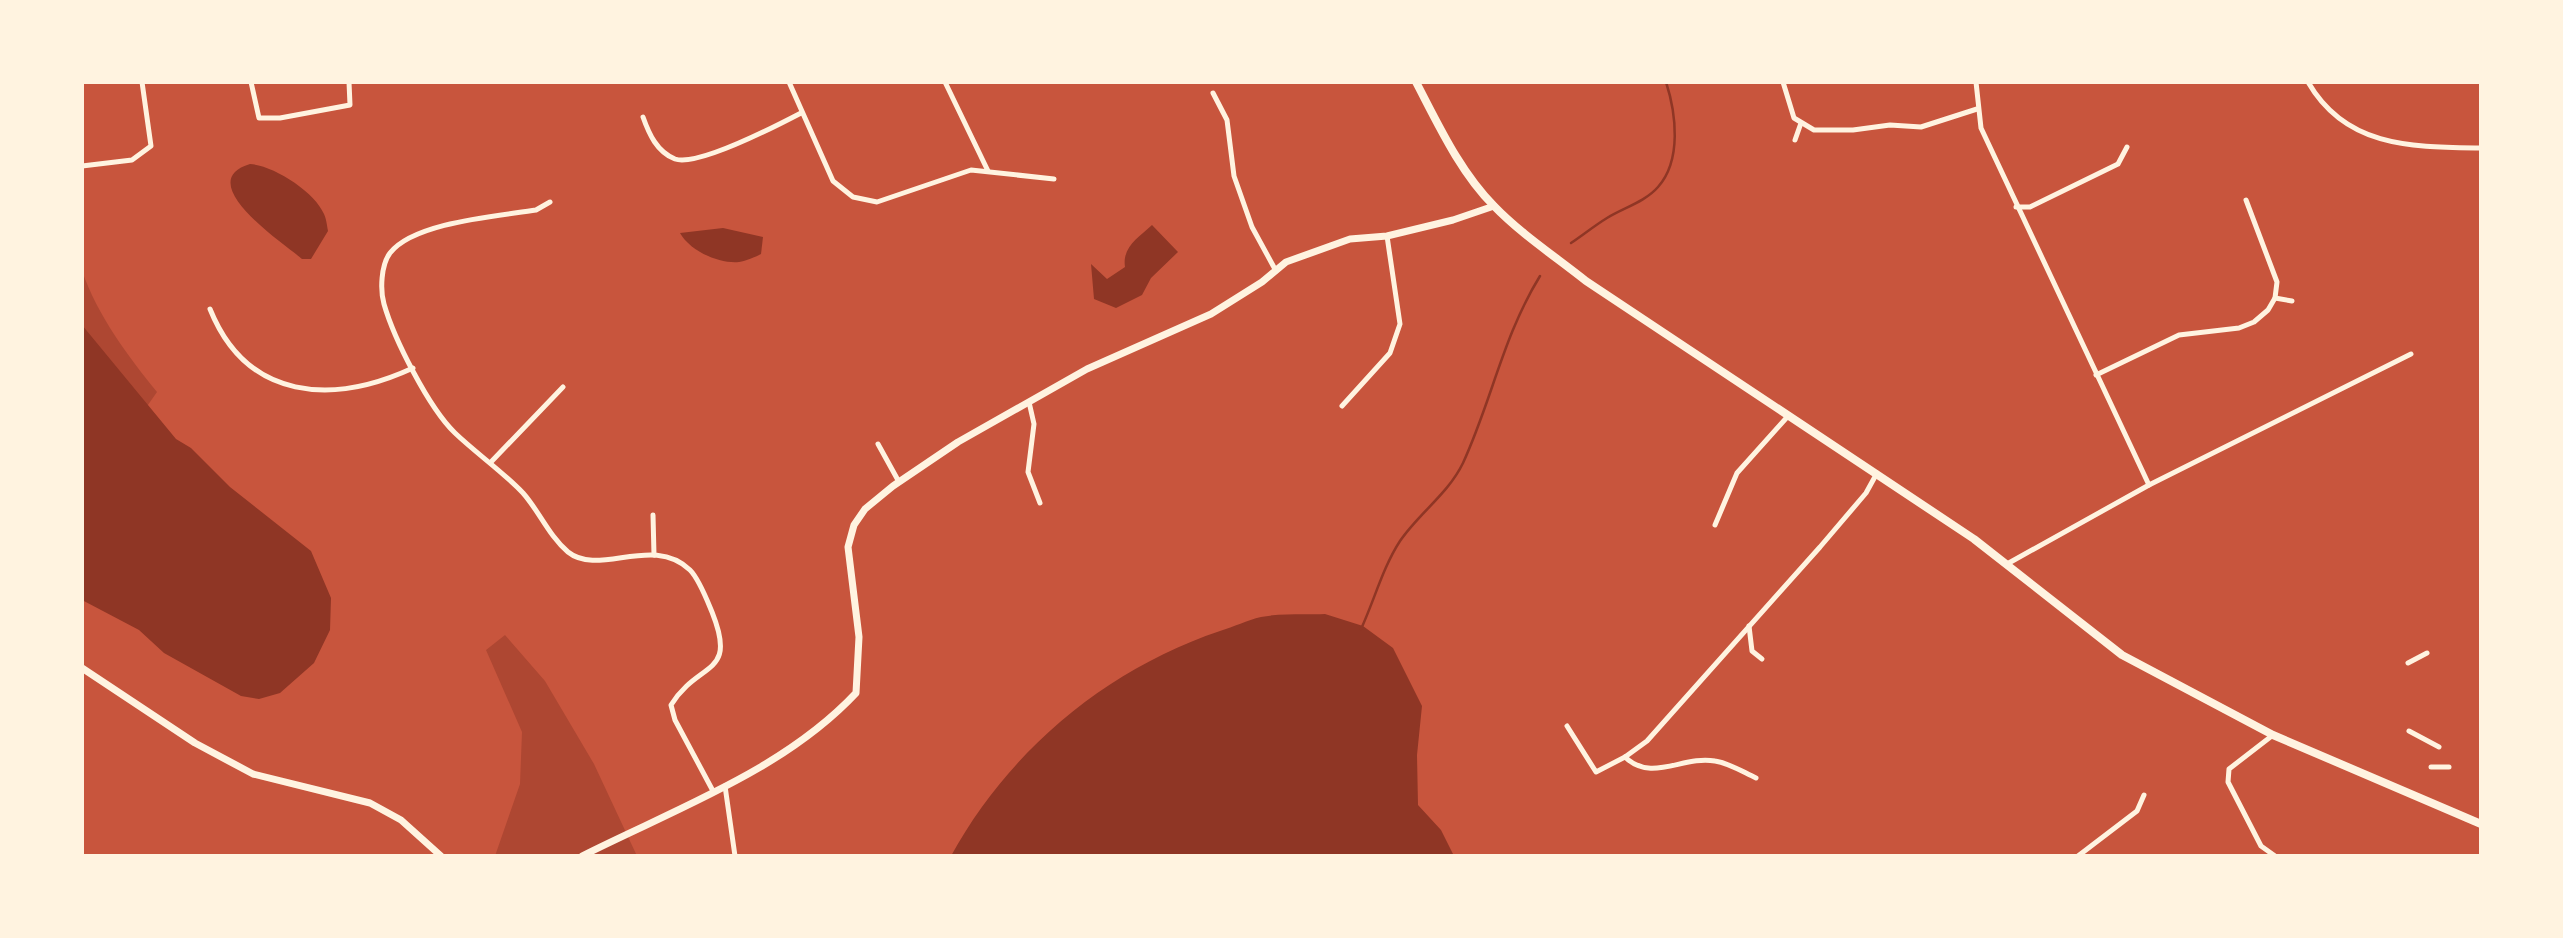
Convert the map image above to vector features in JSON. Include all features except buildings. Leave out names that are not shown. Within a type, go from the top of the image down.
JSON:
[{"type":"main road","points":[[1416,82],[1444,134],[1494,206],[1586,281],[1877,473],[2007,564],[2122,655],[2273,735],[2481,824]]},
{"type":"street","points":[[82,166],[132,160],[151,146],[142,82]]},
{"type":"street","points":[[251,82],[259,118],[280,118],[350,105],[349,82]]},
{"type":"street","points":[[789,82],[833,181],[853,197],[877,202],[971,170],[1054,179]]},
{"type":"street","points":[[945,82],[988,171]]},
{"type":"street","points":[[1783,82],[1794,118],[1814,130],[1853,130],[1889,124],[1921,127],[1977,109]]},
{"type":"street","points":[[1976,82],[1981,128],[2015,206],[2149,485]]},
{"type":"street","points":[[2308,82],[2317,98],[2339,121],[2363,135],[2399,143],[2481,148]]},
{"type":"street","points":[[1213,93],[1227,120],[1234,176],[1252,227],[1276,271]]},
{"type":"street","points":[[643,117],[656,144],[664,153],[682,160],[743,141],[801,113]]},
{"type":"street","points":[[1795,140],[1801,122]]},
{"type":"street","points":[[2015,206],[2030,207],[2118,164],[2127,147]]},
{"type":"street","points":[[2096,375],[2179,335],[2239,328],[2261,316],[2274,298],[2277,282],[2251,220],[2246,200]]},
{"type":"street","points":[[550,202],[536,210],[438,227],[408,240],[390,253],[382,275],[383,303],[426,398],[447,424],[524,494],[569,553],[587,560],[654,555],[669,557],[690,570],[723,638],[723,650],[716,661],[680,690],[671,705],[674,720],[713,791]]},
{"type":"street","points":[[582,856],[725,785],[820,728],[856,693],[859,637],[848,547],[854,526],[865,509],[899,482],[958,442],[1087,369],[1211,314],[1286,262],[1350,239],[1387,236],[1453,220],[1494,206]]},
{"type":"street","points":[[1342,406],[1390,353],[1400,324],[1387,236]]},
{"type":"street","points":[[2274,298],[2292,301]]},
{"type":"street","points":[[210,309],[228,342],[246,364],[267,378],[332,392],[389,379],[413,368]]},
{"type":"street","points":[[2007,564],[2149,485],[2411,354]]},
{"type":"street","points":[[491,462],[563,387]]},
{"type":"street","points":[[1029,402],[1034,424],[1028,472],[1040,503]]},
{"type":"street","points":[[1716,525],[1737,473],[1789,415]]},
{"type":"street","points":[[878,444],[899,482]]},
{"type":"street","points":[[1567,726],[1596,772],[1625,757],[1662,726],[1859,501],[1877,473]]},
{"type":"street","points":[[653,515],[654,555]]},
{"type":"street","points":[[1749,626],[1752,651],[1762,659]]},
{"type":"street","points":[[2408,663],[2427,653]]},
{"type":"street","points":[[82,668],[195,743],[253,775],[370,803],[401,820],[441,856]]},
{"type":"street","points":[[2409,731],[2439,747]]},
{"type":"street","points":[[2273,735],[2229,769],[2228,782],[2261,846],[2275,856]]},
{"type":"street","points":[[1625,757],[1632,765],[1651,770],[1714,761],[1756,778]]},
{"type":"street","points":[[2431,767],[2449,767]]},
{"type":"street","points":[[725,785],[735,856]]},
{"type":"street","points":[[2078,856],[2137,811],[2144,795]]},
{"type":"street","points":[[2260,856],[2261,846]]},
{"type":"shaded area","points":[[250,164],[281,174],[303,189],[319,206],[325,216],[328,231],[311,259],[302,259],[263,228],[236,198],[231,184],[234,173]]},
{"type":"shaded area","points":[[1152,225],[1178,252],[1151,278],[1142,295],[1116,308],[1094,299],[1091,264],[1107,279],[1125,267],[1129,248]]},
{"type":"shaded area","points":[[723,228],[763,237],[761,254],[739,262],[723,261],[698,251],[680,233]]},
{"type":"shaded area","points":[[82,271],[96,304],[114,335],[157,392],[143,412],[82,331]]},
{"type":"shaded area","points":[[82,325],[176,439],[191,448],[230,487],[311,551],[331,598],[330,630],[314,663],[280,693],[259,699],[241,696],[164,653],[139,630],[82,600]]},
{"type":"shaded area","points":[[1325,614],[1363,626],[1393,648],[1422,706],[1417,755],[1418,805],[1441,830],[1454,856],[951,856],[1002,781],[1032,748],[1065,718],[1138,667],[1178,647],[1261,617]]},
{"type":"shaded area","points":[[505,635],[545,681],[594,764],[637,856],[495,856],[520,784],[522,732],[486,650]]},
{"type":"waterway","points":[[1571,243],[1607,218],[1647,197],[1666,176],[1671,164],[1675,136],[1666,82]]},
{"type":"waterway","points":[[1361,629],[1400,541],[1450,484],[1463,463],[1516,322],[1540,276]]}]
